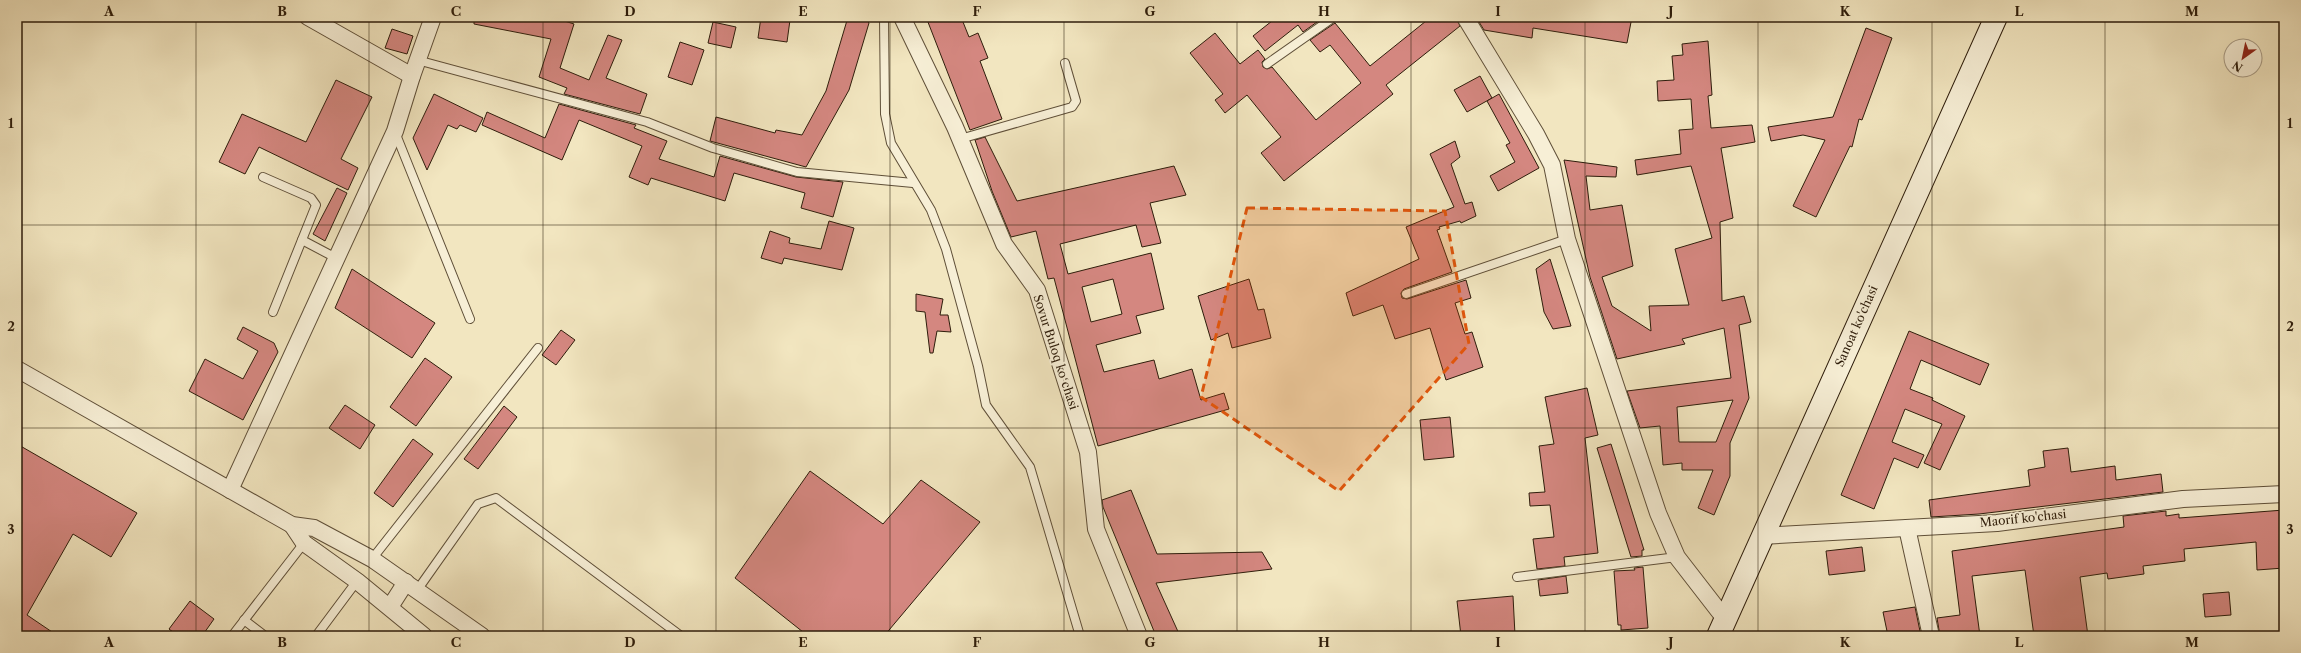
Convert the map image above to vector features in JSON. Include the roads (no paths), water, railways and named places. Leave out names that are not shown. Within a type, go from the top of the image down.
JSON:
[{"type":"main road","name":"Sanoat ko'chasi","points":[[1722,628],[1761,536],[1996,17]]},
{"type":"street","points":[[308,17],[412,76]]},
{"type":"street","points":[[230,490],[338,259],[395,131],[417,60],[433,17]]},
{"type":"street","name":"Sovur Buloq koʻchasi","points":[[902,17],[960,138],[1004,244],[1037,290],[1088,452],[1096,529],[1139,636]]},
{"type":"street","points":[[1465,17],[1536,134],[1552,165],[1567,239],[1658,513],[1677,557],[1722,628]]},
{"type":"street","points":[[17,369],[292,525],[314,528],[372,559],[482,636]]},
{"type":"street","name":"Maorif ko'chasi","points":[[1761,536],[1997,523],[2184,499],[2284,494]]},
{"type":"street","points":[[292,525],[304,542],[357,581],[424,636]]},
{"type":"street","points":[[1907,528],[1931,636]]},
{"type":"street","points":[[390,607],[412,586]]},
{"type":"lane","points":[[884,17],[885,114],[891,143],[913,184],[931,210],[946,249],[978,366],[986,405],[1030,467],[1080,636]]},
{"type":"lane","points":[[1267,64],[1334,17]]},
{"type":"lane","points":[[417,60],[647,122],[713,148],[797,172],[913,184]]},
{"type":"lane","points":[[960,138],[1072,107],[1076,101],[1065,63]]},
{"type":"lane","points":[[395,131],[470,318]]},
{"type":"lane","points":[[263,177],[311,198],[316,205],[273,312]]},
{"type":"lane","points":[[1406,294],[1567,239]]},
{"type":"lane","points":[[302,240],[338,259]]},
{"type":"lane","points":[[372,559],[538,348]]},
{"type":"lane","points":[[412,586],[478,504],[496,498],[681,636]]},
{"type":"lane","points":[[232,636],[304,542]]},
{"type":"lane","points":[[1517,577],[1677,557]]},
{"type":"lane","points":[[316,636],[357,581]]},
{"type":"lane","points":[[244,620],[265,636]]}]
